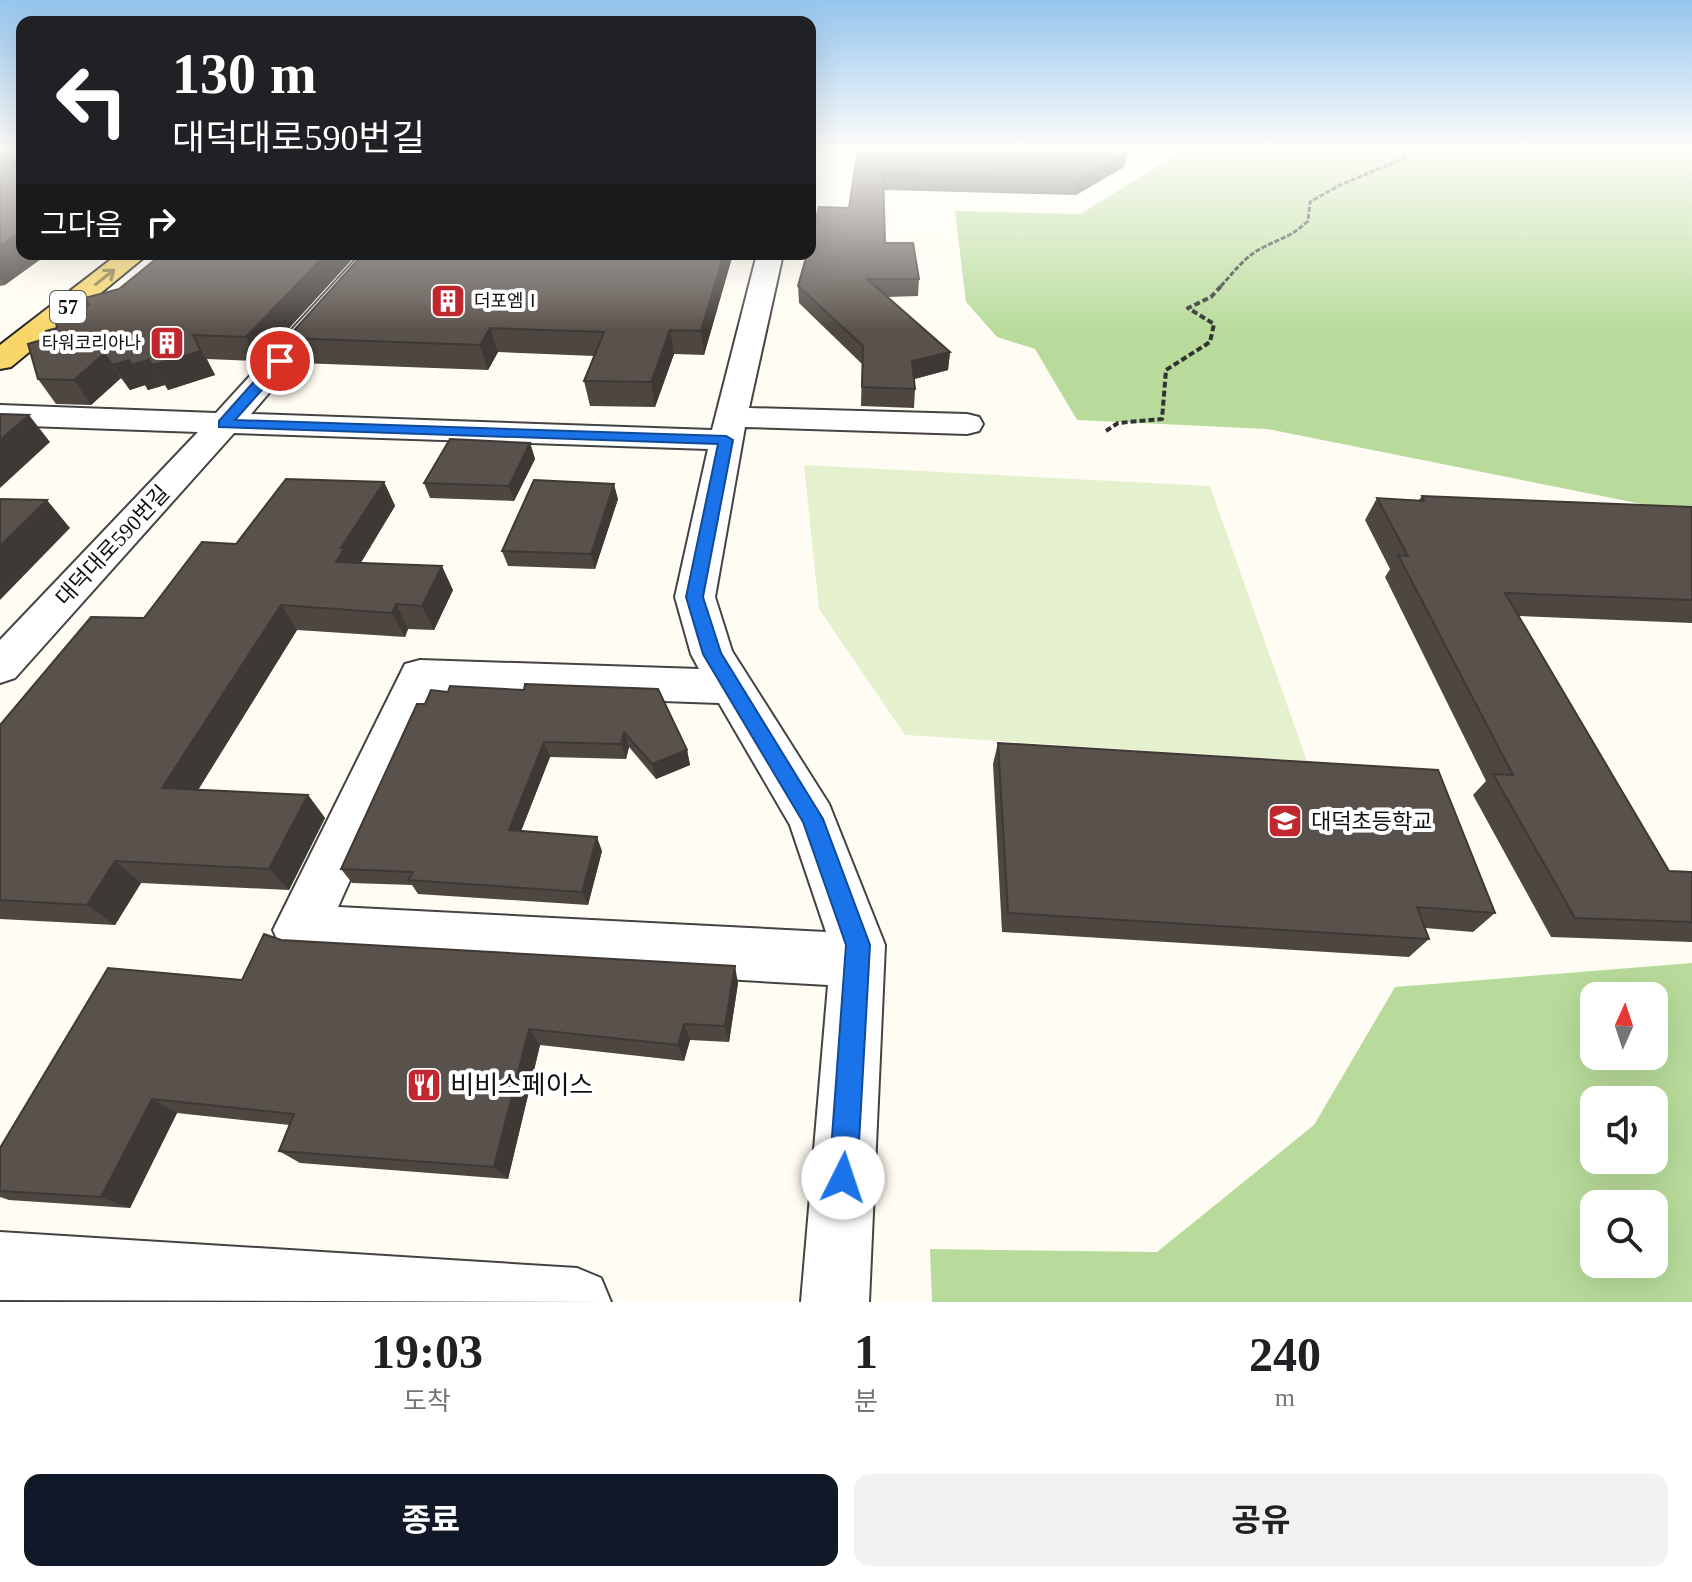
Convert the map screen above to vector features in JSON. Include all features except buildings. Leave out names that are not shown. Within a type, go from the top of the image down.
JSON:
[{"type":"main road","name":"57","points":[[0,326],[86,260]]},
{"type":"main road","name":"57","points":[[0,360],[127,260]]},
{"type":"street","name":"대덕대로590번길","points":[[0,667],[224,424],[370,260]]},
{"type":"street","points":[[769,260],[728,428],[695,597],[712,654],[812,819],[858,945],[835,1302]]},
{"type":"street","points":[[0,415],[224,424],[728,428],[967,424]]},
{"type":"street","points":[[733,687],[420,676],[300,930],[857,960]]},
{"type":"street","points":[[0,1266],[286,1294],[577,1302]]},
{"type":"path","points":[[1106,431],[1118,423],[1162,419],[1166,370],[1210,342],[1214,324],[1188,308],[1211,297],[1247,258],[1263,247],[1289,238],[1308,221],[1309,209]]},
{"type":"green space","points":[[1088,209],[1692,209],[1692,514],[1267,429],[1077,420],[1035,349],[997,337],[966,302],[955,211],[1080,214]]},
{"type":"green space","points":[[804,465],[1210,486],[1307,761],[905,735],[819,609]]},
{"type":"green space","points":[[1692,963],[1692,1302],[932,1302],[930,1249],[1157,1252],[1314,1125],[1395,987]]},
{"type":"place","name":"더포엠Ⅰ","points":[[448,301]]},
{"type":"place","name":"타워코리아나","points":[[167,343]]},
{"type":"place","name":"대덕초등학교","points":[[1285,821]]},
{"type":"place","name":"비비스페이스","points":[[424,1085]]},
{"type":"route","points":[[280,361],[224,424],[726,440],[695,597],[712,654],[812,819],[858,945],[843,1178]]}]
